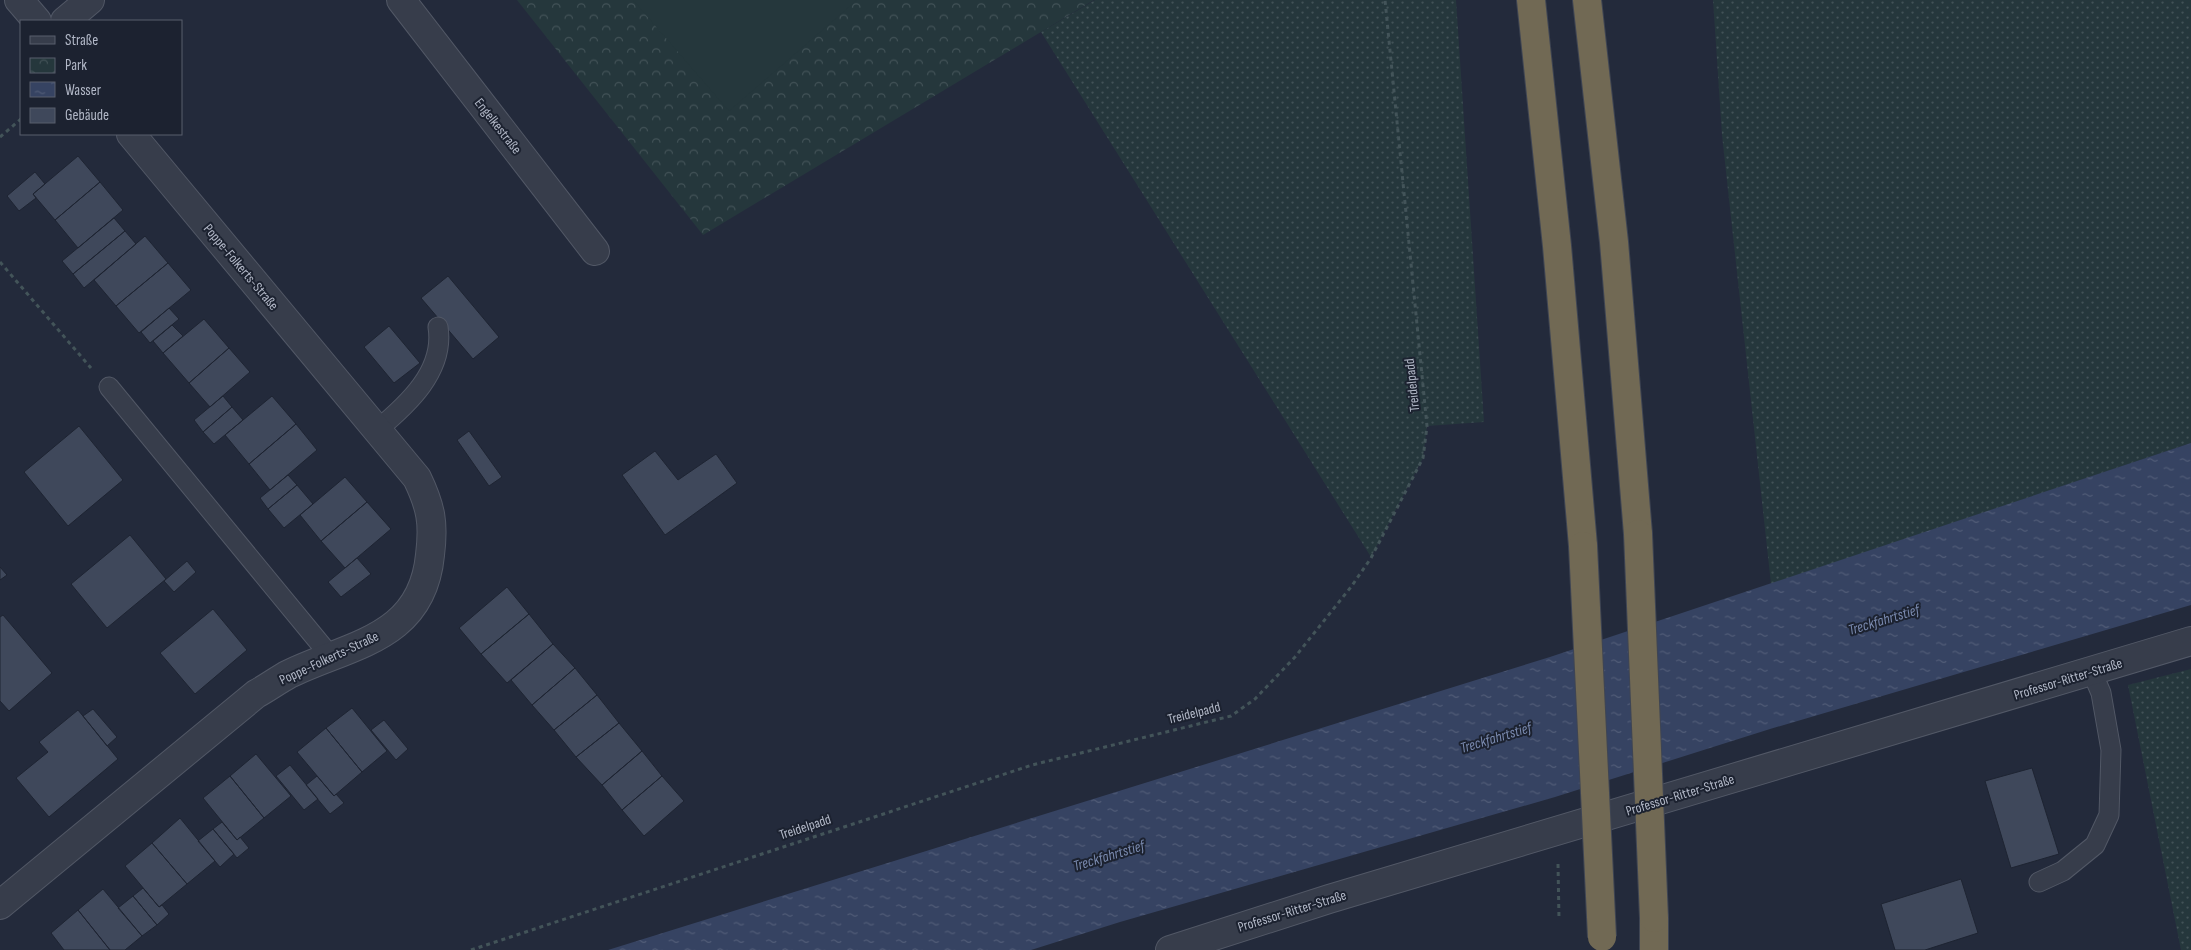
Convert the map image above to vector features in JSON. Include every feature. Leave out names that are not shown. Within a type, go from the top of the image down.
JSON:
[{"type":"highway","points":[[1532,0],[1557,246],[1583,546],[1602,944]]},
{"type":"highway","points":[[1587,0],[1614,242],[1638,534],[1654,950]]},
{"type":"street","points":[[20,0],[36,20]]},
{"type":"street","points":[[65,20],[90,0]]},
{"type":"street","name":"Engelkestraße","points":[[401,0],[595,251]]},
{"type":"street","name":"Poppe-Folkerts-Straße","points":[[0,905],[256,694],[289,674],[374,640],[395,626],[407,614],[420,594],[429,570],[433,530],[430,504],[417,478],[131,135]]},
{"type":"street","name":"Professor-Ritter-Straße","points":[[1170,950],[1558,831],[2191,641]]},
{"type":"lane","points":[[377,430],[407,405],[419,390],[433,362],[439,338],[438,327]]},
{"type":"lane","points":[[109,388],[332,658]]},
{"type":"lane","points":[[2039,882],[2063,871],[2095,846],[2109,815],[2111,750],[2101,693],[2092,672]]},
{"type":"path","name":"Treidelpadd","points":[[472,950],[1032,765],[1231,716],[1256,699],[1295,656],[1351,587],[1371,558],[1423,458],[1427,426],[1385,0]]},
{"type":"path","points":[[0,137],[20,120]]},
{"type":"path","points":[[0,262],[109,388]]},
{"type":"path","points":[[1558,831],[1559,919]]},
{"type":"green space","points":[[517,0],[1094,0],[703,235]]},
{"type":"green space","points":[[633,0],[857,0],[729,111]]},
{"type":"green space","points":[[1095,0],[1456,0],[1484,422],[1427,426],[1423,458],[1371,557],[1041,32]]},
{"type":"green space","points":[[1713,0],[2191,0],[2191,443],[1771,584],[1722,135]]},
{"type":"green space","points":[[2191,669],[2191,950],[2181,950],[2128,685]]},
{"type":"water","name":"Treckfahrtstief","points":[[2191,443],[2191,605],[1770,729],[1555,797],[1120,922],[1031,950],[608,950],[1550,657]]},
{"type":"building","points":[[78,156],[100,182],[55,220],[33,194]]},
{"type":"building","points":[[35,172],[45,184],[33,194],[36,198],[19,211],[7,196]]},
{"type":"building","points":[[100,182],[123,210],[78,248],[55,220]]},
{"type":"building","points":[[114,218],[125,231],[73,274],[62,261]]},
{"type":"building","points":[[125,231],[136,244],[84,288],[73,274]]},
{"type":"building","points":[[145,236],[168,263],[116,306],[94,280]]},
{"type":"building","points":[[168,263],[191,290],[139,333],[116,306]]},
{"type":"building","points":[[448,276],[499,337],[473,359],[421,298]]},
{"type":"building","points":[[169,308],[179,319],[150,343],[141,332]]},
{"type":"building","points":[[204,319],[229,348],[189,383],[163,353]]},
{"type":"building","points":[[172,325],[183,336],[163,353],[153,341]]},
{"type":"building","points":[[389,326],[420,363],[394,383],[364,347]]},
{"type":"building","points":[[229,348],[250,372],[210,407],[189,383]]},
{"type":"building","points":[[223,396],[232,407],[203,432],[194,420]]},
{"type":"building","points":[[272,396],[296,424],[249,464],[225,435]]},
{"type":"building","points":[[232,407],[243,420],[214,444],[203,432]]},
{"type":"building","points":[[296,424],[317,450],[270,490],[249,464]]},
{"type":"building","points":[[79,426],[123,480],[68,526],[24,472]]},
{"type":"building","points":[[469,431],[502,477],[489,486],[457,440]]},
{"type":"building","points":[[655,451],[678,480],[716,454],[737,483],[665,535],[622,475]]},
{"type":"building","points":[[288,475],[297,485],[268,509],[260,498]]},
{"type":"building","points":[[345,477],[367,502],[321,541],[300,515]]},
{"type":"building","points":[[297,485],[313,504],[284,528],[268,509]]},
{"type":"building","points":[[367,502],[391,529],[345,568],[321,541]]},
{"type":"building","points":[[130,535],[166,579],[107,628],[71,584]]},
{"type":"building","points":[[357,558],[371,574],[341,597],[328,582]]},
{"type":"building","points":[[187,561],[196,572],[174,592],[164,581]]},
{"type":"building","points":[[0,567],[7,575],[0,580]]},
{"type":"building","points":[[507,587],[529,614],[481,654],[459,628]]},
{"type":"building","points":[[213,609],[247,650],[195,694],[160,653]]},
{"type":"building","points":[[529,614],[553,644],[507,683],[481,654]]},
{"type":"building","points":[[3,615],[52,673],[9,711],[0,701],[0,617]]},
{"type":"building","points":[[553,644],[575,668],[532,705],[511,680]]},
{"type":"building","points":[[575,668],[597,695],[554,730],[532,705]]},
{"type":"building","points":[[597,695],[619,723],[576,757],[554,730]]},
{"type":"building","points":[[352,708],[387,751],[362,772],[326,728]]},
{"type":"building","points":[[93,709],[117,737],[107,746],[83,716]]},
{"type":"building","points":[[78,710],[118,759],[49,817],[16,778],[48,752],[39,742]]},
{"type":"building","points":[[384,720],[408,749],[396,760],[371,730]]},
{"type":"building","points":[[619,723],[642,751],[602,785],[576,757]]},
{"type":"building","points":[[326,728],[362,772],[334,796],[297,752]]},
{"type":"building","points":[[642,751],[662,776],[622,810],[602,785]]},
{"type":"building","points":[[256,754],[291,796],[264,818],[230,776]]},
{"type":"building","points":[[290,765],[318,799],[304,810],[276,776]]},
{"type":"building","points":[[2032,768],[2059,854],[2011,868],[1985,781]]},
{"type":"building","points":[[230,776],[264,818],[237,840],[203,798]]},
{"type":"building","points":[[317,776],[334,796],[336,794],[344,803],[330,814],[306,785]]},
{"type":"building","points":[[662,776],[684,801],[644,836],[622,810]]},
{"type":"building","points":[[180,818],[215,861],[187,884],[152,843]]},
{"type":"building","points":[[222,822],[237,840],[240,837],[249,848],[237,858],[213,829]]},
{"type":"building","points":[[213,829],[234,854],[220,867],[198,841]]},
{"type":"building","points":[[152,843],[187,884],[159,907],[125,866]]},
{"type":"building","points":[[1961,879],[1978,933],[1925,950],[1895,950],[1881,904]]},
{"type":"building","points":[[143,888],[159,907],[162,905],[169,914],[157,925],[133,896]]},
{"type":"building","points":[[103,889],[142,936],[125,950],[110,950],[78,910]]},
{"type":"building","points":[[133,896],[157,925],[142,936],[118,908]]},
{"type":"building","points":[[78,910],[110,950],[64,950],[51,933]]}]
